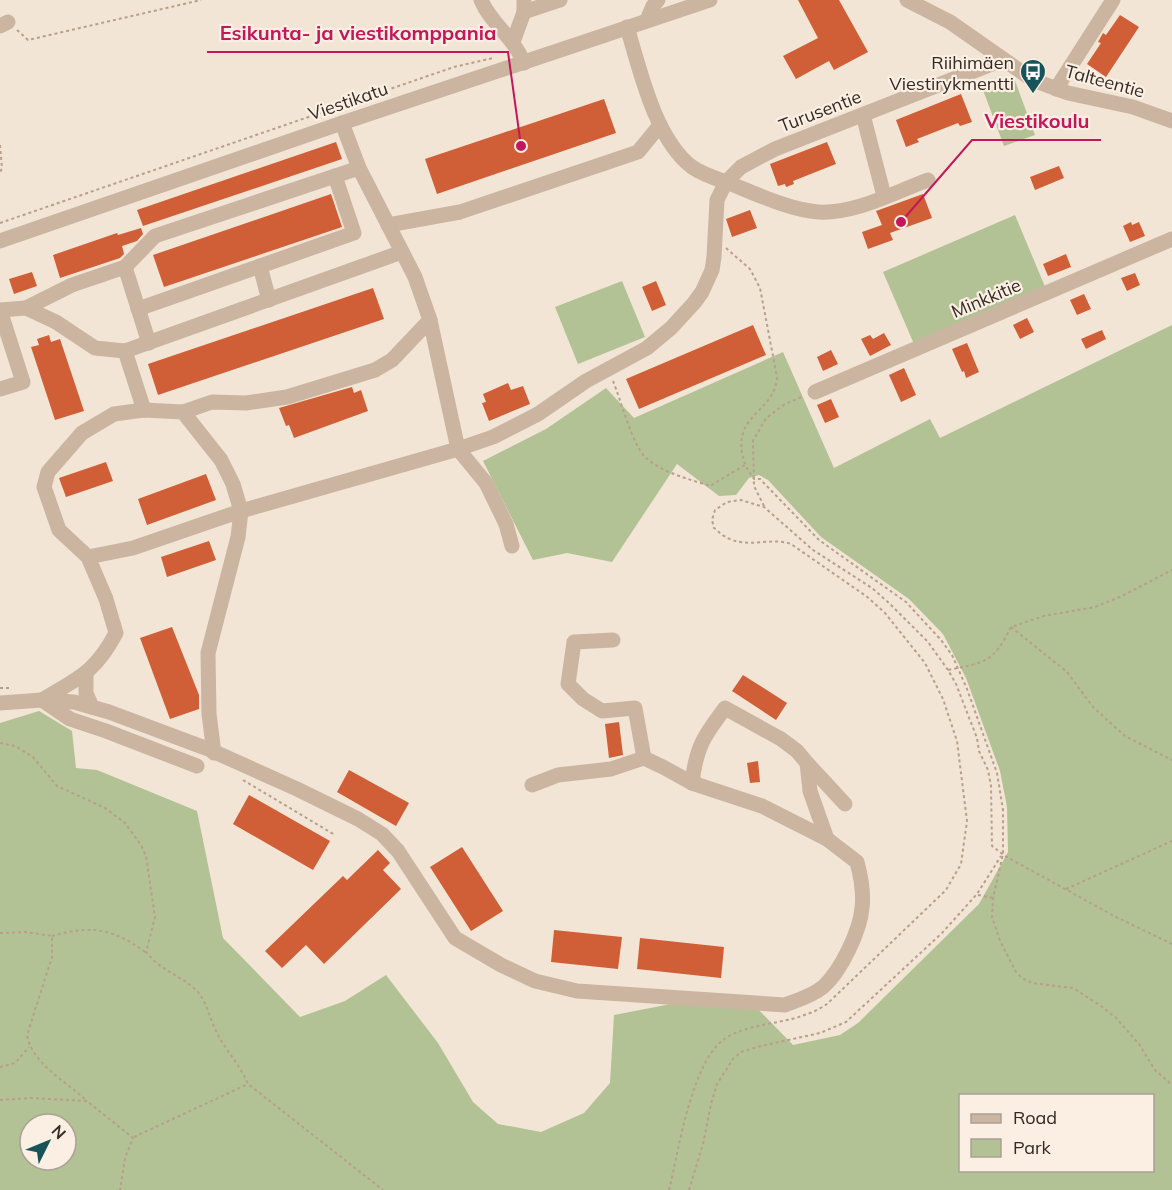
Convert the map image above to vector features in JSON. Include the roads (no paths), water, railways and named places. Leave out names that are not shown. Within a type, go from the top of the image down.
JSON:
[{"type":"street","points":[[481,0],[486,13],[513,42],[524,63]]},
{"type":"street","points":[[513,42],[524,6],[560,0]]},
{"type":"street","points":[[647,20],[658,0]]},
{"type":"street","name":"Viestikatu","points":[[0,242],[342,123],[710,0]]},
{"type":"street","name":"Talteentie","points":[[907,0],[950,22],[1033,80],[1056,89],[1133,107],[1172,121]]},
{"type":"street","points":[[1056,89],[1113,0]]},
{"type":"street","points":[[627,27],[660,125],[676,152],[690,166],[707,175],[778,202],[817,212],[851,209],[928,180]]},
{"type":"street","name":"Turusentie","points":[[726,182],[741,167],[762,155],[1002,60]]},
{"type":"street","points":[[863,115],[884,196]]},
{"type":"street","points":[[342,123],[359,168],[414,273],[430,320],[458,449],[486,483],[506,524],[512,546]]},
{"type":"street","points":[[388,225],[460,212],[638,152],[660,125]]},
{"type":"street","points":[[0,389],[23,382],[0,310],[26,308],[72,285],[126,267],[155,236],[359,168]]},
{"type":"street","points":[[138,309],[354,233],[335,176]]},
{"type":"street","points":[[88,557],[133,548],[241,511],[458,449],[516,426],[557,402],[586,381],[637,355],[660,339],[694,303],[708,280],[714,257],[717,200],[726,182]]},
{"type":"street","name":"Minkkitie","points":[[815,392],[1172,239]]},
{"type":"street","points":[[26,308],[56,322],[95,348],[125,351],[402,252]]},
{"type":"street","points":[[260,266],[269,300]]},
{"type":"street","points":[[126,267],[149,343]]},
{"type":"street","points":[[42,700],[86,674],[106,653],[116,633],[106,599],[88,557],[59,530],[44,487],[48,472],[82,433],[114,414],[144,410],[183,412],[212,402],[246,403],[287,397],[375,370],[392,360],[430,320]]},
{"type":"street","points":[[125,351],[144,410]]},
{"type":"street","points":[[183,412],[221,460],[241,511],[238,537],[208,653],[209,714],[219,755]]},
{"type":"street","points":[[613,640],[574,642],[568,684],[583,699],[602,711],[635,708],[644,758]]},
{"type":"street","points":[[86,674],[86,693],[92,707]]},
{"type":"street","points":[[42,700],[70,719],[197,766]]},
{"type":"street","points":[[0,703],[42,700],[74,702],[92,707],[219,755],[297,789],[382,834],[398,851],[455,938],[535,981],[578,991],[785,1005],[808,996],[824,986],[846,957],[862,910],[862,886],[857,862],[827,839],[762,806],[692,783],[644,758],[611,769],[558,775],[532,785]]},
{"type":"street","points":[[692,783],[694,766],[702,739],[725,708],[781,739],[797,751],[845,804]]},
{"type":"street","points":[[807,763],[810,791],[827,839]]},
{"type":"place","name":"Riihimäen Viestirykmentti","points":[[1033,95]]},
{"type":"place","name":"Esikunta- ja viestikomppania","points":[[521,146]]},
{"type":"place","name":"Viestikoulu","points":[[901,222]]}]
